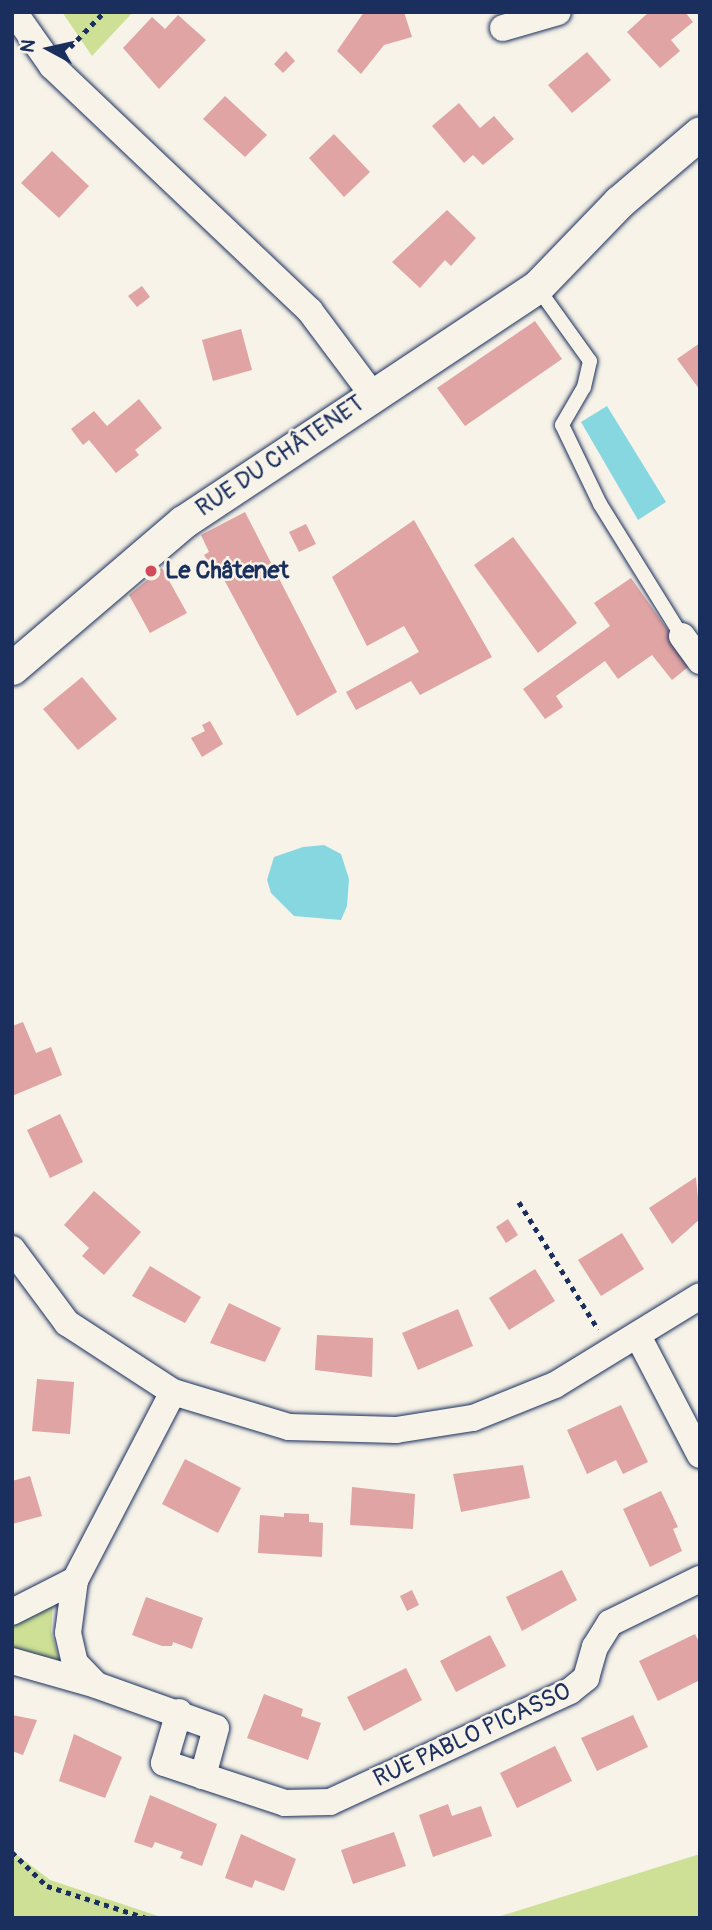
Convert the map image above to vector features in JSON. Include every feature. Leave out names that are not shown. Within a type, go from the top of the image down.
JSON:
[{"type":"street","name":"RUE DU CHÂTENET","points":[[12,668],[183,522],[372,394],[310,311],[52,66],[14,12]]},
{"type":"street","points":[[503,28],[558,12]]},
{"type":"street","points":[[372,394],[537,287],[618,202],[700,133]]},
{"type":"street","points":[[682,636],[700,661]]},
{"type":"street","points":[[12,1250],[68,1323],[173,1392],[289,1427],[396,1430],[472,1418],[555,1385],[700,1296]]},
{"type":"street","points":[[638,1336],[700,1455]]},
{"type":"street","points":[[96,1685],[75,1663],[68,1633],[75,1580],[173,1392]]},
{"type":"street","name":"RUE PABLO PICASSO","points":[[179,1712],[164,1763],[285,1803],[330,1802],[570,1691],[586,1678],[595,1647],[610,1623],[700,1579]]},
{"type":"street","points":[[12,1612],[75,1580]]},
{"type":"street","points":[[12,1661],[179,1712],[216,1728],[203,1776]]},
{"type":"lane","points":[[537,287],[590,361],[584,387],[562,425],[600,504],[682,636]]},
{"type":"path","points":[[52,66],[104,12]]},
{"type":"path","points":[[519,1202],[611,1352]]},
{"type":"path","points":[[12,1852],[47,1886],[146,1918]]},
{"type":"green space","points":[[62,12],[133,12],[92,56]]},
{"type":"green space","points":[[53,1603],[51,1631],[60,1662],[12,1650],[12,1624]]},
{"type":"green space","points":[[12,1851],[50,1880],[164,1918],[12,1918]]},
{"type":"green space","points":[[700,1854],[700,1918],[494,1918]]},
{"type":"water","points":[[607,406],[666,502],[638,520],[581,422]]},
{"type":"water","points":[[324,845],[341,854],[349,879],[347,906],[341,920],[294,916],[271,893],[267,880],[274,857],[303,847]]},
{"type":"building","points":[[364,12],[404,12],[412,37],[384,45],[361,74],[337,51]]},
{"type":"building","points":[[649,12],[685,12],[693,22],[671,40],[680,51],[660,68],[627,32]]},
{"type":"building","points":[[178,15],[206,40],[159,89],[123,48],[152,17],[165,29]]},
{"type":"building","points":[[286,51],[295,61],[283,73],[274,64]]},
{"type":"building","points":[[587,52],[611,80],[572,113],[548,85]]},
{"type":"building","points":[[225,96],[267,135],[245,157],[203,119]]},
{"type":"building","points":[[459,103],[480,128],[494,116],[514,139],[483,165],[473,155],[464,163],[432,126]]},
{"type":"building","points":[[334,134],[370,172],[344,197],[309,158]]},
{"type":"building","points":[[52,151],[89,186],[59,218],[21,183]]},
{"type":"building","points":[[447,210],[476,238],[451,266],[445,260],[420,288],[392,262]]},
{"type":"building","points":[[142,286],[150,297],[137,307],[128,296]]},
{"type":"building","points":[[535,321],[562,359],[465,426],[437,388]]},
{"type":"building","points":[[241,329],[252,370],[213,381],[202,340]]},
{"type":"building","points":[[700,343],[700,390],[677,359]]},
{"type":"building","points":[[139,399],[162,428],[135,450],[139,455],[116,473],[89,440],[83,445],[71,429],[94,411],[107,426]]},
{"type":"building","points":[[245,512],[337,692],[297,716],[213,559],[208,562],[204,555],[209,552],[201,535]]},
{"type":"building","points":[[414,520],[492,657],[420,695],[411,681],[356,710],[346,692],[419,652],[404,626],[367,646],[332,577]]},
{"type":"building","points":[[306,524],[316,544],[299,552],[289,532]]},
{"type":"building","points":[[513,537],[577,623],[538,653],[474,565]]},
{"type":"building","points":[[162,568],[187,613],[150,633],[129,595]]},
{"type":"building","points":[[631,578],[692,664],[672,680],[652,655],[618,679],[605,661],[556,696],[563,707],[545,719],[523,689],[610,626],[594,603]]},
{"type":"building","points":[[82,677],[117,719],[78,750],[43,709]]},
{"type":"building","points":[[210,721],[223,744],[202,757],[191,738],[205,731],[202,725]]},
{"type":"building","points":[[23,1022],[36,1053],[51,1047],[62,1075],[12,1096],[12,1026]]},
{"type":"building","points":[[60,1114],[83,1162],[50,1178],[27,1130]]},
{"type":"building","points":[[696,1177],[700,1219],[672,1244],[649,1208]]},
{"type":"building","points":[[94,1191],[141,1232],[104,1275],[82,1256],[89,1248],[64,1225]]},
{"type":"building","points":[[508,1219],[518,1235],[506,1243],[496,1227]]},
{"type":"building","points":[[622,1233],[644,1269],[601,1296],[578,1260]]},
{"type":"building","points":[[150,1266],[201,1297],[185,1323],[132,1296]]},
{"type":"building","points":[[535,1269],[555,1301],[509,1330],[489,1298]]},
{"type":"building","points":[[229,1303],[281,1328],[265,1362],[210,1343]]},
{"type":"building","points":[[458,1309],[473,1346],[418,1370],[402,1333]]},
{"type":"building","points":[[317,1335],[373,1338],[372,1377],[315,1370]]},
{"type":"building","points":[[37,1379],[74,1382],[70,1434],[32,1431]]},
{"type":"building","points":[[621,1405],[648,1462],[623,1474],[616,1460],[587,1474],[567,1430]]},
{"type":"building","points":[[185,1459],[241,1488],[218,1533],[162,1504]]},
{"type":"building","points":[[523,1465],[530,1498],[461,1512],[453,1474]]},
{"type":"building","points":[[30,1476],[42,1516],[12,1524],[12,1481]]},
{"type":"building","points":[[352,1487],[415,1494],[413,1529],[350,1525]]},
{"type":"building","points":[[661,1491],[678,1527],[673,1529],[682,1551],[650,1567],[623,1509]]},
{"type":"building","points":[[284,1513],[309,1514],[309,1522],[323,1523],[322,1557],[258,1553],[260,1515],[284,1517]]},
{"type":"building","points":[[562,1570],[577,1600],[522,1631],[506,1597]]},
{"type":"building","points":[[412,1590],[419,1605],[407,1611],[400,1596]]},
{"type":"building","points":[[146,1597],[203,1618],[192,1649],[173,1642],[172,1646],[162,1646],[132,1635]]},
{"type":"building","points":[[695,1634],[700,1644],[700,1680],[658,1701],[639,1661]]},
{"type":"building","points":[[490,1635],[506,1666],[456,1692],[440,1661]]},
{"type":"building","points":[[406,1668],[422,1700],[364,1731],[347,1697]]},
{"type":"building","points":[[264,1694],[303,1709],[301,1716],[321,1723],[308,1760],[247,1738]]},
{"type":"building","points":[[12,1715],[37,1720],[23,1755],[12,1751]]},
{"type":"building","points":[[633,1715],[648,1747],[597,1771],[581,1738]]},
{"type":"building","points":[[74,1734],[122,1757],[105,1798],[59,1781]]},
{"type":"building","points":[[555,1746],[572,1781],[517,1808],[500,1773]]},
{"type":"building","points":[[150,1795],[217,1824],[202,1866],[180,1858],[183,1852],[155,1842],[152,1848],[134,1842]]},
{"type":"building","points":[[448,1804],[452,1816],[481,1806],[492,1836],[433,1857],[419,1815]]},
{"type":"building","points":[[394,1832],[406,1866],[353,1884],[341,1850]]},
{"type":"building","points":[[241,1834],[296,1859],[284,1891],[255,1880],[252,1888],[225,1878]]},
{"type":"place","name":"Le Châtenet","points":[[151,571]]}]
